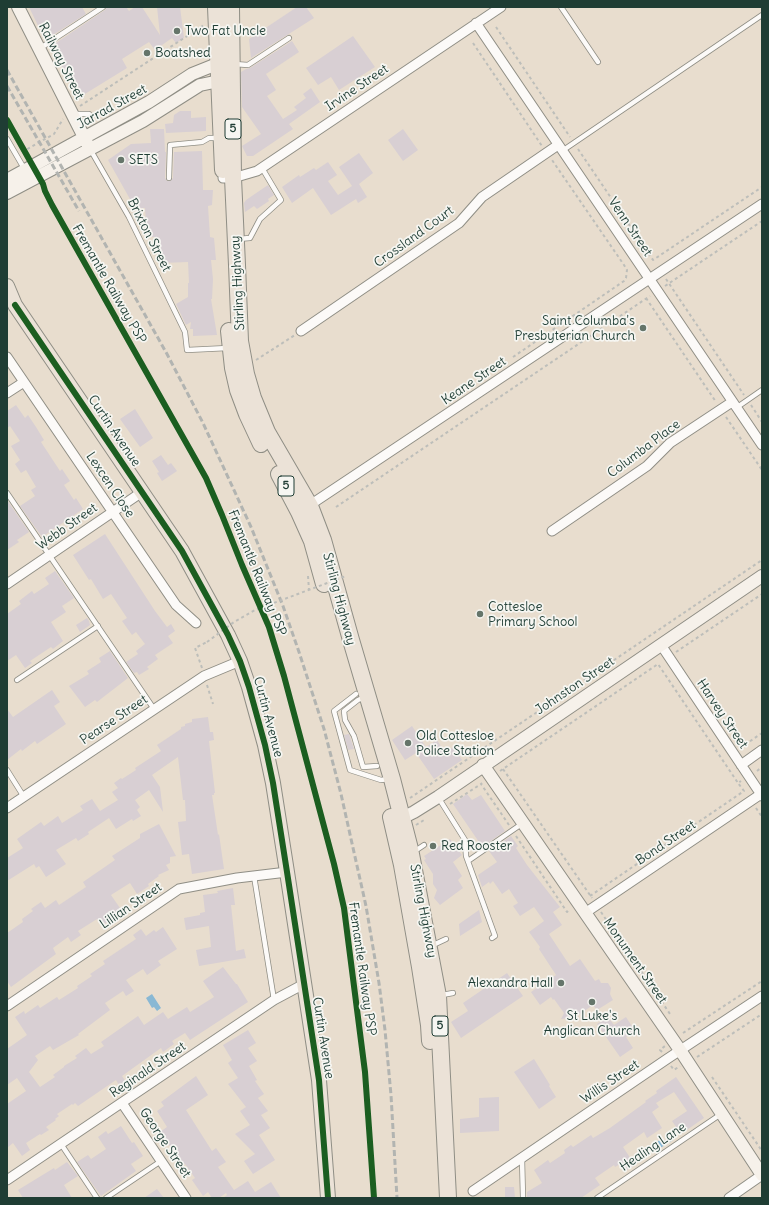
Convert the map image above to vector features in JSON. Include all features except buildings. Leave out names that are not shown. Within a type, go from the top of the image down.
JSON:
[{"type":"highway","name":"Stirling Highway","points":[[216,7],[225,64]]},
{"type":"highway","name":"Stirling Highway","points":[[231,7],[225,64],[225,81],[230,348],[233,368],[238,390],[258,437],[323,540],[360,697],[383,775],[402,865],[429,1025],[437,1198]]},
{"type":"highway","name":"Stirling Highway","points":[[225,81],[221,138],[236,239],[240,342],[246,374],[253,398],[267,432],[304,509]]},
{"type":"highway","name":"Stirling Highway","points":[[383,775],[417,847],[429,947],[446,995],[448,1198]]},
{"type":"main road","name":"Curtin Avenue","points":[[7,286],[11,301],[182,551],[214,607],[240,661],[253,698],[266,745],[273,783],[319,1080],[328,1198]]},
{"type":"main road","points":[[327,1174],[337,1198]]},
{"type":"street","name":"Railway Street","points":[[18,7],[73,112],[90,150]]},
{"type":"street","name":"Irvine Street","points":[[228,178],[251,174],[262,168],[501,7]]},
{"type":"street","name":"Venn Street","points":[[476,24],[762,445]]},
{"type":"street","name":"Jarrad Street","points":[[7,180],[149,102],[192,74],[225,64]]},
{"type":"street","name":"Jarrad Street","points":[[7,193],[143,121],[200,85],[225,81]]},
{"type":"street","name":"Crossland Court","points":[[301,331],[459,223],[482,197],[560,148]]},
{"type":"street","name":"Keane Street","points":[[304,509],[762,204]]},
{"type":"street","name":"Lexcen Close","points":[[7,357],[176,605],[196,623]]},
{"type":"street","points":[[7,393],[24,382]]},
{"type":"street","name":"Columba Place","points":[[552,531],[647,466],[670,443],[734,405]]},
{"type":"street","name":"Webb Street","points":[[7,584],[142,492]]},
{"type":"street","name":"Johnston Street","points":[[402,818],[438,797],[762,576]]},
{"type":"street","name":"Harvey Street","points":[[661,645],[761,795]]},
{"type":"street","name":"Pearse Street","points":[[7,808],[204,676],[240,661]]},
{"type":"street","points":[[741,765],[762,750]]},
{"type":"street","name":"Monument Street","points":[[483,766],[680,1050],[762,1175]]},
{"type":"street","name":"Bond Street","points":[[582,908],[597,905],[761,795]]},
{"type":"street","name":"Lillian Street","points":[[7,1006],[179,889],[287,872]]},
{"type":"street","name":"Reginald Street","points":[[7,1180],[274,1000],[304,984]]},
{"type":"street","name":"Willis Street","points":[[473,1191],[762,996]]},
{"type":"street","name":"George Street","points":[[122,1103],[186,1198]]},
{"type":"street","points":[[729,1198],[762,1175]]},
{"type":"lane","points":[[39,49],[103,7]]},
{"type":"lane","points":[[561,7],[598,62]]},
{"type":"lane","points":[[560,148],[574,144],[762,15]]},
{"type":"lane","points":[[225,64],[248,65],[289,38]]},
{"type":"lane","points":[[73,112],[89,114]]},
{"type":"lane","points":[[169,178],[170,145],[202,142],[209,138],[221,138]]},
{"type":"lane","points":[[7,139],[29,168]]},
{"type":"lane","name":"Brixton Street","points":[[90,150],[129,217],[185,332],[186,350],[230,348]]},
{"type":"lane","points":[[236,239],[250,238],[260,219],[281,200],[262,168]]},
{"type":"lane","points":[[734,405],[747,400],[762,390]]},
{"type":"lane","points":[[7,493],[154,709]]},
{"type":"lane","points":[[18,680],[98,626]]},
{"type":"lane","points":[[360,697],[334,711],[350,770],[383,775]]},
{"type":"lane","points":[[360,697],[344,711],[345,720],[354,736],[363,767],[383,775]]},
{"type":"lane","points":[[7,770],[24,797]]},
{"type":"lane","points":[[438,797],[466,840],[466,856],[495,936],[492,938]]},
{"type":"lane","points":[[468,861],[523,823]]},
{"type":"lane","points":[[254,876],[274,1000]]},
{"type":"lane","points":[[429,947],[446,939]]},
{"type":"lane","name":"Healing Lane","points":[[597,1198],[721,1113]]},
{"type":"lane","points":[[61,1144],[97,1198]]},
{"type":"lane","points":[[522,1158],[524,1198]]},
{"type":"lane","points":[[106,1198],[161,1161]]},
{"type":"path","points":[[23,152],[54,134],[73,112],[209,22]]},
{"type":"path","points":[[496,27],[762,422]]},
{"type":"path","points":[[473,43],[544,148]]},
{"type":"path","points":[[21,145],[29,168]]},
{"type":"path","points":[[511,358],[624,281],[626,278],[627,270],[624,265],[551,158]]},
{"type":"path","points":[[653,260],[762,187]]},
{"type":"path","points":[[336,507],[762,221]]},
{"type":"path","points":[[646,298],[718,404]]},
{"type":"path","points":[[251,362],[260,358],[301,331]]},
{"type":"path","points":[[725,416],[762,470]]},
{"type":"path","points":[[409,798],[412,798],[424,790],[762,560]]},
{"type":"path","points":[[307,571],[309,590]]},
{"type":"path","points":[[202,671],[195,648],[207,642],[234,622],[255,610],[346,576]]},
{"type":"path","points":[[675,653],[762,594]]},
{"type":"path","points":[[485,781],[481,784],[567,912],[582,908],[590,896],[744,791],[658,664],[499,772]]},
{"type":"path","points":[[206,682],[213,704]]},
{"type":"path","points":[[740,749],[762,734]]},
{"type":"path","points":[[738,783],[762,767]]},
{"type":"path","points":[[503,769],[670,1014]]},
{"type":"path","points":[[679,1027],[683,1034],[762,980]]},
{"type":"path","points":[[698,1057],[762,1014]]},
{"type":"path","points":[[711,1076],[762,1151]]},
{"type":"water","points":[[152,994],[161,1008],[157,1011],[154,1007],[152,1008],[146,998]]},
{"type":"water","points":[[671,1137],[673,1140],[657,1150],[653,1145],[661,1139],[666,1141]]},
{"type":"railway","points":[[7,70],[167,354],[203,423],[251,527],[283,606],[299,652],[324,729],[341,794],[366,906],[385,1030],[391,1095],[397,1198]]},
{"type":"railway","points":[[7,86],[79,211]]},
{"type":"cycle path","name":"Fremantle Railway PSP","points":[[7,120],[43,184],[52,205],[206,478],[269,627],[284,676],[334,864],[344,908],[365,1072],[374,1198]]},
{"type":"cycle path","points":[[15,305],[182,551],[228,635],[240,661],[249,687],[265,745],[273,783],[319,1080],[328,1198]]},
{"type":"place","name":"Two Fat Uncle","points":[[177,31]]},
{"type":"place","name":"Boatshed","points":[[147,53]]},
{"type":"place","name":"SETS","points":[[121,160]]},
{"type":"place","name":"Saint Columba's Presbyterian Church","points":[[643,328]]},
{"type":"place","name":"Cottesloe Primary School","points":[[480,614]]},
{"type":"place","name":"Old Cottesloe Police Station","points":[[408,743]]},
{"type":"place","name":"Red Rooster","points":[[433,846]]},
{"type":"place","name":"Alexandra Hall","points":[[561,983]]},
{"type":"place","name":"St Luke's Anglican Church","points":[[592,1002]]}]
